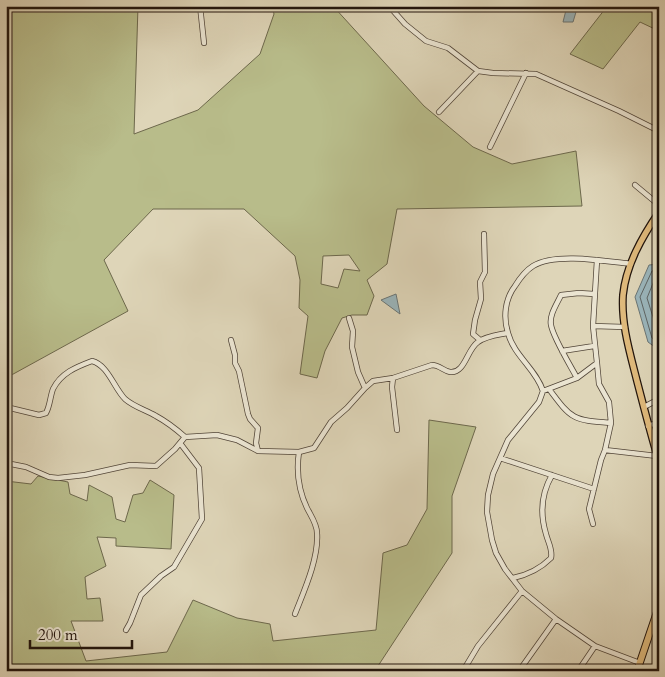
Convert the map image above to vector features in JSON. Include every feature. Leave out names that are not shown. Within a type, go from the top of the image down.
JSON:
[{"type":"highway","points":[[637,671],[659,606]]},
{"type":"main road","points":[[658,459],[656,441],[648,426],[624,327],[624,294],[631,264],[659,212]]},
{"type":"street","points":[[200,6],[204,43]]},
{"type":"street","points":[[389,6],[405,24],[426,41],[448,48],[478,71],[493,74],[536,74],[659,132]]},
{"type":"street","points":[[438,112],[478,71]]},
{"type":"street","points":[[490,147],[526,73]]},
{"type":"street","points":[[635,185],[659,205]]},
{"type":"street","points":[[480,340],[473,334],[474,320],[481,300],[480,282],[485,272],[484,234]]},
{"type":"street","points":[[631,264],[597,260],[565,259],[546,261],[531,267],[509,295],[506,310],[508,333],[512,344],[534,372],[543,391],[540,402],[514,432],[500,458],[490,485],[487,512],[496,553],[504,569],[522,591],[556,619],[595,646],[640,663]]},
{"type":"street","points":[[593,524],[589,509],[611,423],[609,402],[598,384],[594,346],[594,294],[597,260]]},
{"type":"street","points":[[577,378],[562,351],[551,324],[552,313],[561,295],[578,292],[594,294]]},
{"type":"street","points":[[349,318],[353,331],[352,347],[358,372],[365,388]]},
{"type":"street","points":[[593,326],[624,327]]},
{"type":"street","points":[[6,407],[39,415],[45,414],[48,412],[53,390],[59,380],[67,372],[92,361],[105,370],[126,399],[175,428],[184,437],[217,436],[238,440],[258,451],[299,452],[317,446],[330,422],[347,408],[373,381],[393,378],[432,364],[454,372],[463,365],[470,349],[480,340],[508,333]]},
{"type":"street","points":[[231,340],[248,414],[258,428],[256,443],[258,451]]},
{"type":"street","points":[[562,351],[594,346]]},
{"type":"street","points":[[543,391],[577,378],[597,363]]},
{"type":"street","points":[[393,378],[392,387],[397,430]]},
{"type":"street","points":[[549,389],[564,410],[581,421],[611,423]]},
{"type":"street","points":[[644,407],[659,399]]},
{"type":"street","points":[[648,426],[659,422]]},
{"type":"street","points":[[6,463],[26,467],[54,478],[130,465],[156,466],[184,437]]},
{"type":"street","points":[[126,630],[141,595],[161,576],[174,568],[202,519],[199,468],[180,443]]},
{"type":"street","points":[[605,450],[658,459]]},
{"type":"street","points":[[295,614],[313,560],[317,533],[298,486],[297,466],[299,452]]},
{"type":"street","points":[[500,458],[594,489]]},
{"type":"street","points":[[512,578],[534,571],[550,558],[552,550],[544,526],[542,508],[547,486],[552,475]]},
{"type":"street","points":[[463,671],[478,646],[522,591]]},
{"type":"street","points":[[519,671],[556,619]]},
{"type":"street","points":[[578,671],[595,646]]},
{"type":"green space","points":[[6,6],[138,6],[134,134],[198,110],[260,54],[274,14],[272,6],[333,6],[424,106],[473,147],[512,164],[576,151],[582,206],[397,209],[387,264],[367,280],[374,296],[367,315],[352,315],[342,318],[325,351],[317,378],[300,374],[308,316],[299,308],[300,280],[295,256],[244,209],[153,209],[104,260],[128,311],[6,378]],"holes":[[[349,255],[360,271],[344,269],[338,288],[321,284],[323,256]]]},
{"type":"green space","points":[[601,6],[659,6],[659,31],[640,22],[603,69],[570,54],[605,9]]},
{"type":"green space","points":[[429,420],[476,427],[452,496],[452,553],[378,666],[391,671],[6,671],[6,481],[31,484],[38,476],[68,482],[70,494],[87,501],[89,485],[112,497],[116,519],[125,522],[133,495],[143,493],[150,480],[174,495],[171,549],[116,546],[116,538],[97,537],[106,566],[85,577],[87,599],[100,598],[103,621],[71,621],[86,661],[167,652],[193,600],[237,618],[270,624],[273,641],[376,630],[383,553],[407,545],[427,509]]},
{"type":"water","points":[[566,10],[576,12],[573,22],[563,22]]},
{"type":"water","points":[[659,264],[659,350],[648,342],[635,297],[649,265]]},
{"type":"water","points":[[396,294],[400,314],[381,300]]}]
